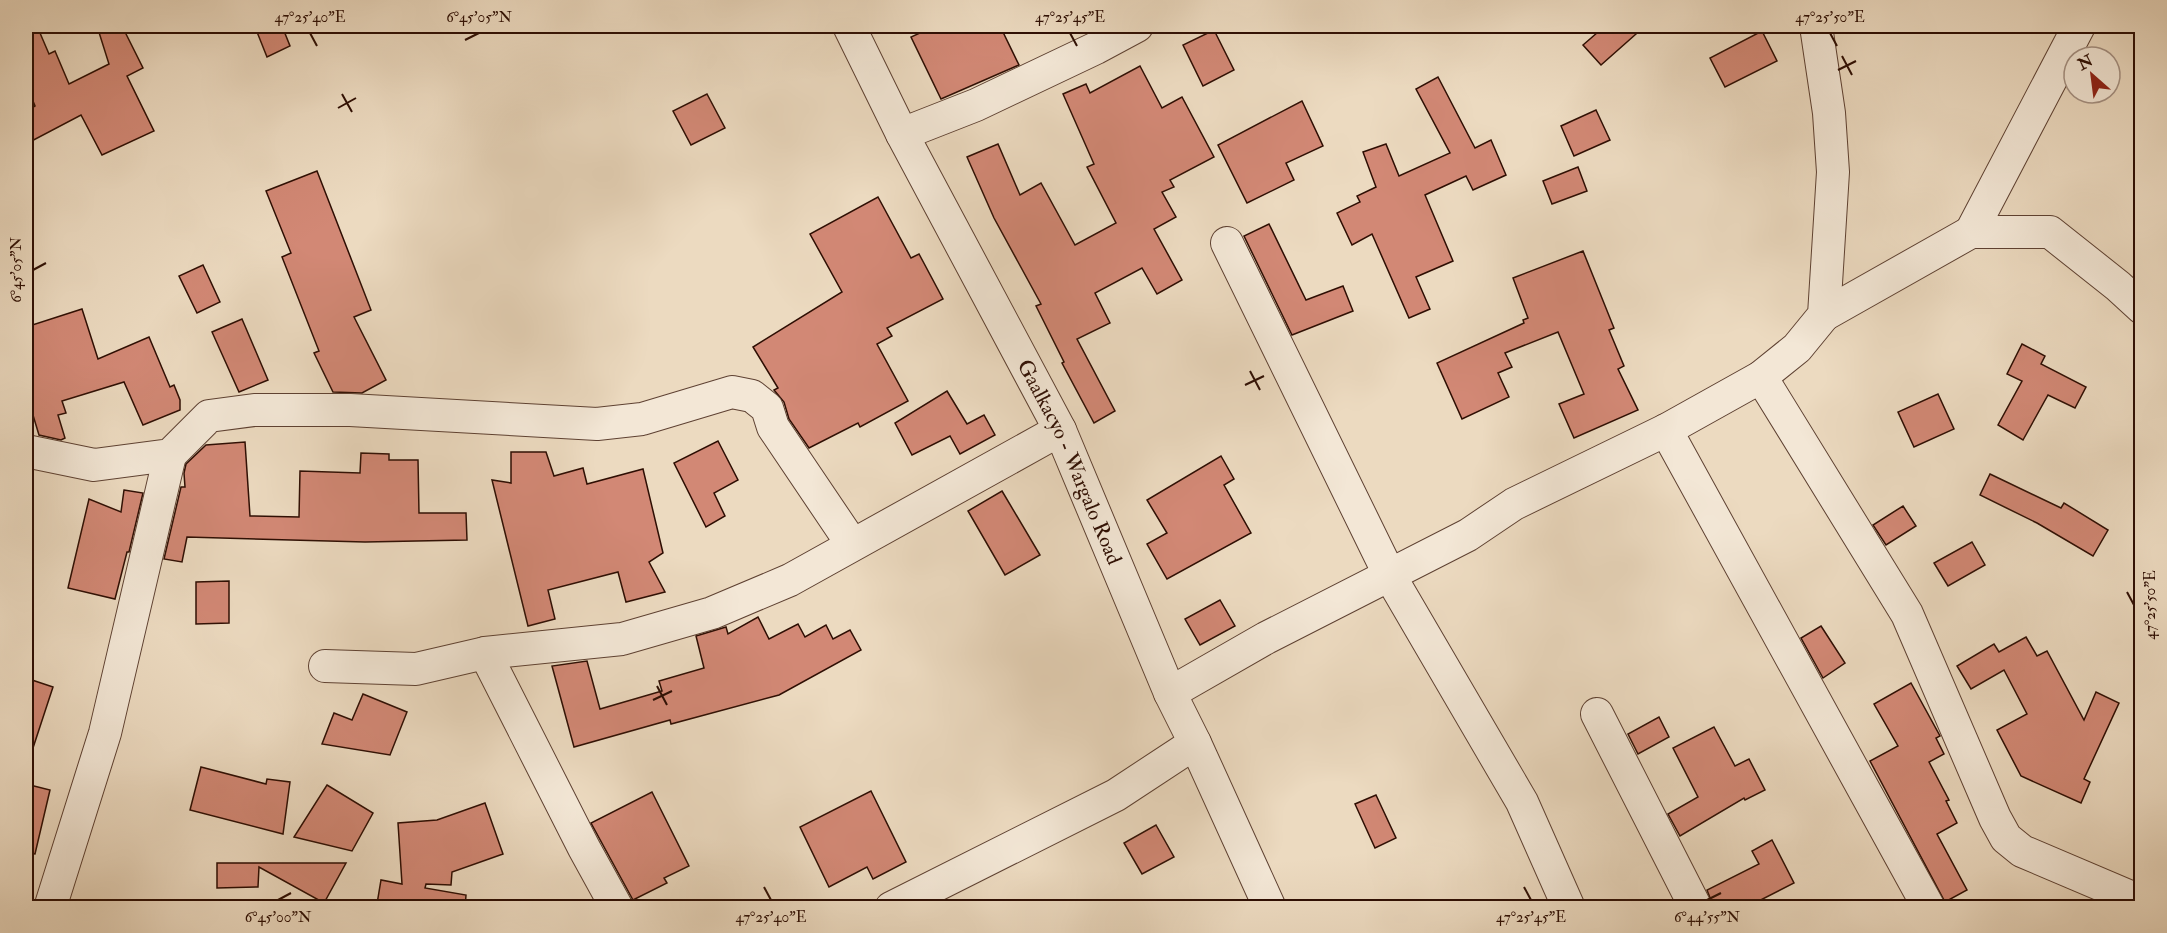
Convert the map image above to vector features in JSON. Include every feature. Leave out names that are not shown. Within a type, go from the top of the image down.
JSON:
[{"type":"street","name":"Gaalkacyo - Wargalo Road","points":[[849,26],[902,134],[1060,430],[1170,693],[1270,908]]},
{"type":"street","points":[[902,134],[976,105],[1137,26]]},
{"type":"street","points":[[1816,26],[1829,112],[1833,172],[1824,315]]},
{"type":"street","points":[[1971,232],[2079,26]]},
{"type":"street","points":[[1170,693],[1317,611],[1468,535],[1514,504],[1666,430],[1761,377],[1797,348],[1824,315],[1971,232],[2050,232],[2142,308]]},
{"type":"street","points":[[1227,243],[1390,576],[1522,802],[1569,908]]},
{"type":"street","points":[[1761,377],[1907,614],[1995,818],[2006,838],[2022,850],[2142,902]]},
{"type":"street","points":[[50,908],[105,733],[170,455],[209,416],[254,410],[350,410],[597,424],[642,419],[732,392],[752,396],[767,408],[772,427],[852,544]]},
{"type":"street","points":[[325,666],[416,669],[485,653],[622,639],[712,613],[790,580],[1060,430]]},
{"type":"street","points":[[1666,430],[1929,908]]},
{"type":"street","points":[[26,451],[94,465],[170,455]]},
{"type":"street","points":[[485,653],[617,908]]},
{"type":"street","points":[[1597,714],[1696,908]]},
{"type":"street","points":[[891,908],[1116,795],[1195,743]]},
{"type":"building","points":[[26,26],[37,26],[49,54],[55,51],[69,84],[109,64],[97,26],[122,26],[143,68],[127,76],[154,131],[102,155],[81,115],[26,144],[26,112],[35,106],[26,84]]},
{"type":"building","points":[[272,26],[282,26],[290,46],[267,57],[257,32]]},
{"type":"building","points":[[935,26],[1000,26],[1019,65],[941,99],[911,37]]},
{"type":"building","points":[[1605,26],[1645,26],[1601,65],[1583,45]]},
{"type":"building","points":[[1214,30],[1234,70],[1203,86],[1183,45]]},
{"type":"building","points":[[1762,31],[1777,61],[1725,87],[1710,58]]},
{"type":"building","points":[[1140,66],[1162,108],[1182,97],[1214,157],[1170,180],[1174,187],[1162,192],[1176,217],[1154,229],[1182,280],[1157,294],[1142,268],[1095,293],[1110,323],[1077,339],[1115,411],[1094,423],[1062,363],[1064,362],[1036,306],[1041,304],[994,218],[967,157],[998,144],[1020,195],[1041,183],[1075,245],[1116,223],[1087,167],[1094,164],[1063,94],[1086,84],[1090,93]]},
{"type":"building","points":[[1438,77],[1475,148],[1491,140],[1506,175],[1473,190],[1466,176],[1425,195],[1453,261],[1416,277],[1430,309],[1409,318],[1372,234],[1352,245],[1337,213],[1360,202],[1357,196],[1376,187],[1363,152],[1386,144],[1399,176],[1450,153],[1416,89]]},
{"type":"building","points":[[707,94],[725,128],[691,145],[673,111]]},
{"type":"building","points":[[1302,101],[1323,146],[1286,163],[1294,180],[1247,203],[1218,145]]},
{"type":"building","points":[[1596,110],[1610,140],[1574,156],[1561,126]]},
{"type":"building","points":[[1578,167],[1587,191],[1552,204],[1543,181]]},
{"type":"building","points":[[317,171],[371,310],[354,317],[386,380],[362,393],[333,392],[314,353],[319,351],[282,257],[291,253],[266,191]]},
{"type":"building","points":[[878,197],[911,258],[919,254],[943,299],[887,328],[892,336],[877,344],[908,401],[860,427],[858,423],[809,448],[789,419],[784,402],[774,390],[778,388],[753,347],[842,292],[810,234]]},
{"type":"building","points":[[1269,224],[1306,300],[1343,286],[1353,311],[1292,335],[1244,236]]},
{"type":"building","points":[[1583,251],[1614,328],[1609,330],[1624,366],[1618,369],[1638,410],[1574,438],[1559,404],[1584,394],[1558,332],[1505,353],[1512,367],[1498,373],[1509,397],[1462,419],[1437,363],[1524,323],[1523,320],[1528,318],[1513,278]]},
{"type":"building","points":[[203,265],[220,302],[197,313],[179,276]]},
{"type":"building","points":[[82,309],[98,359],[149,337],[170,387],[174,385],[180,400],[180,410],[143,425],[124,382],[62,401],[66,413],[58,415],[65,438],[61,440],[39,435],[26,392],[26,327]]},
{"type":"building","points":[[242,319],[268,380],[239,392],[212,332]]},
{"type":"building","points":[[2022,344],[2045,356],[2041,364],[2086,387],[2075,408],[2048,395],[2023,440],[1998,425],[2022,381],[2007,374]]},
{"type":"building","points":[[947,391],[967,424],[984,415],[995,435],[960,454],[950,436],[912,455],[895,423]]},
{"type":"building","points":[[1938,394],[1954,429],[1914,447],[1898,412]]},
{"type":"building","points":[[718,441],[738,480],[714,493],[725,516],[706,527],[674,463]]},
{"type":"building","points":[[245,442],[250,516],[299,517],[300,471],[360,473],[361,453],[389,454],[389,460],[418,460],[419,513],[466,513],[467,540],[365,542],[187,537],[182,562],[164,559],[181,487],[185,487],[186,464],[206,445]]},
{"type":"building","points":[[511,452],[546,452],[554,476],[583,468],[587,484],[643,469],[663,553],[649,562],[665,592],[626,602],[618,572],[548,590],[555,619],[528,626],[492,480],[511,483]]},
{"type":"building","points":[[1221,456],[1234,479],[1224,485],[1251,533],[1167,579],[1147,544],[1167,533],[1147,500]]},
{"type":"building","points":[[1990,474],[2061,508],[2064,503],[2108,530],[2093,556],[2037,523],[1980,495]]},
{"type":"building","points":[[124,490],[143,493],[115,599],[68,588],[89,499],[121,512]]},
{"type":"building","points":[[1002,491],[1040,555],[1005,575],[968,511]]},
{"type":"building","points":[[1903,506],[1916,526],[1886,545],[1873,525]]},
{"type":"building","points":[[1972,542],[1985,565],[1948,586],[1934,563]]},
{"type":"building","points":[[229,581],[229,623],[196,624],[196,582]]},
{"type":"building","points":[[1220,600],[1235,626],[1200,645],[1185,619]]},
{"type":"building","points":[[758,617],[769,639],[798,624],[805,637],[826,625],[833,639],[850,630],[861,650],[779,695],[671,724],[670,720],[574,747],[552,666],[587,661],[600,709],[662,691],[659,681],[704,668],[696,636],[726,627],[728,634]]},
{"type":"building","points":[[1821,626],[1845,663],[1823,678],[1801,638]]},
{"type":"building","points":[[2026,637],[2037,656],[2047,651],[2084,720],[2096,692],[2119,703],[2084,779],[2090,782],[2081,803],[2021,776],[1997,730],[2027,714],[2004,670],[1971,689],[1957,666],[1994,644],[1999,652]]},
{"type":"building","points":[[26,678],[53,687],[30,757],[26,756]]},
{"type":"building","points":[[1911,683],[1940,736],[1936,738],[1944,754],[1929,762],[1949,800],[1946,801],[1957,823],[1937,834],[1967,890],[1945,902],[1870,761],[1898,746],[1874,704]]},
{"type":"building","points":[[363,694],[407,712],[390,755],[322,744],[334,713],[352,720]]},
{"type":"building","points":[[1659,717],[1669,737],[1638,754],[1628,734]]},
{"type":"building","points":[[1714,727],[1735,766],[1749,759],[1765,790],[1745,800],[1744,798],[1680,836],[1668,814],[1698,797],[1673,748]]},
{"type":"building","points":[[201,767],[266,784],[267,779],[290,782],[283,834],[190,810]]},
{"type":"building","points":[[26,784],[50,790],[35,854],[26,853]]},
{"type":"building","points":[[327,785],[373,813],[352,851],[294,837]]},
{"type":"building","points":[[871,791],[906,862],[873,879],[867,867],[829,887],[800,827]]},
{"type":"building","points":[[652,792],[689,866],[664,878],[667,883],[633,900],[591,823]]},
{"type":"building","points":[[1376,795],[1396,838],[1375,848],[1355,804]]},
{"type":"building","points":[[485,803],[503,854],[452,872],[451,885],[426,884],[425,888],[466,895],[465,908],[396,908],[377,904],[381,880],[402,884],[398,823],[437,820]]},
{"type":"building","points":[[1156,825],[1174,857],[1142,874],[1124,843]]},
{"type":"building","points":[[1772,840],[1794,883],[1745,908],[1714,908],[1707,890],[1759,864],[1752,851]]},
{"type":"building","points":[[217,863],[346,863],[324,903],[259,867],[258,887],[217,888]]}]
